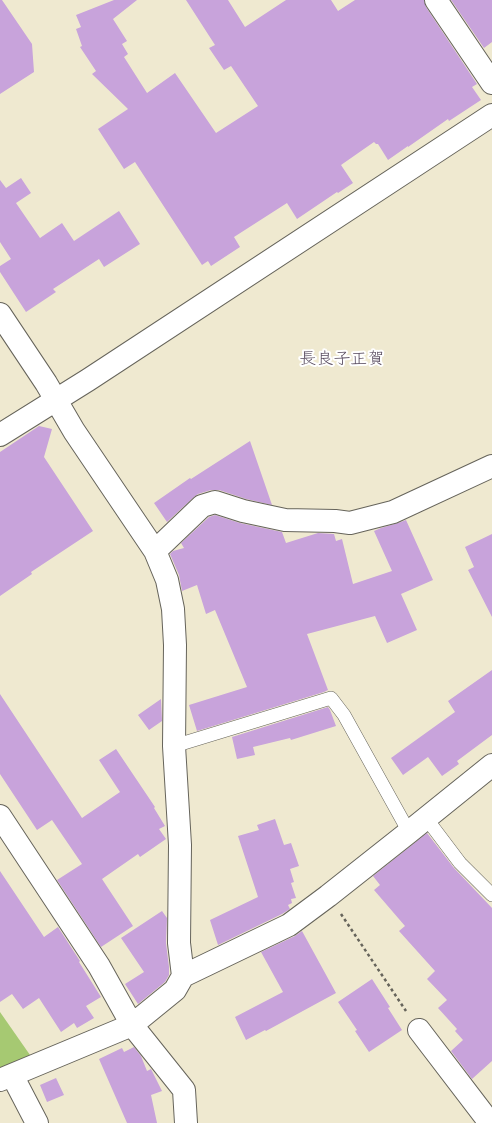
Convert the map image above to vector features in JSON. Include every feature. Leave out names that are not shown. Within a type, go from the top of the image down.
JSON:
[{"type":"street","points":[[436,0],[492,83]]},
{"type":"street","points":[[0,435],[88,380],[130,351],[492,115]]},
{"type":"street","points":[[0,314],[46,383],[74,431],[155,552],[167,580],[173,609],[175,645],[174,746],[180,845],[179,943],[183,976]]},
{"type":"street","points":[[155,552],[202,506],[215,502],[243,511],[285,520],[335,521],[350,523],[392,512],[492,466]]},
{"type":"street","points":[[37,1123],[6,1078],[132,1025],[175,990],[183,976],[289,925],[328,896],[492,765]]},
{"type":"street","points":[[0,816],[99,966],[132,1025],[184,1090],[186,1123]]},
{"type":"street","points":[[419,1030],[490,1123]]},
{"type":"lane","points":[[174,746],[331,698],[344,715],[409,832]]},
{"type":"lane","points":[[426,818],[460,863],[492,895]]},
{"type":"path","points":[[328,896],[419,1030]]},
{"type":"green space","points":[[0,1012],[30,1055],[0,1068]]},
{"type":"building","points":[[0,0],[2,0],[32,44],[34,72],[0,94]]},
{"type":"building","points":[[114,0],[137,0],[113,19],[127,41],[122,44],[128,54],[124,57],[147,93],[175,73],[216,133],[258,106],[231,66],[224,70],[209,48],[215,45],[186,0],[228,0],[245,27],[286,0],[331,0],[338,11],[355,0],[424,0],[426,7],[477,84],[472,87],[481,100],[449,121],[448,119],[388,160],[378,144],[374,142],[341,165],[353,183],[297,219],[287,203],[234,237],[240,247],[211,266],[208,261],[202,265],[135,162],[124,169],[98,129],[128,109],[92,74],[96,71],[80,47],[82,46],[76,29],[81,27],[76,15]]},
{"type":"building","points":[[451,0],[492,0],[492,42],[484,48]]},
{"type":"building","points":[[21,178],[31,193],[16,203],[40,238],[62,223],[74,241],[119,211],[140,244],[104,267],[99,259],[53,289],[56,292],[26,312],[0,272],[0,266],[11,259],[0,242],[0,180],[6,188]]},
{"type":"building","points":[[39,426],[52,429],[44,457],[93,531],[31,572],[32,574],[0,596],[0,452]]},
{"type":"building","points":[[250,441],[272,505],[246,499],[219,490],[211,490],[198,494],[167,522],[154,503],[190,478],[191,479]]},
{"type":"building","points":[[215,515],[240,523],[282,532],[286,543],[318,533],[334,534],[336,541],[342,539],[353,584],[392,571],[374,531],[406,520],[433,580],[401,594],[417,630],[387,643],[375,616],[307,634],[328,690],[197,731],[189,705],[247,687],[215,610],[206,614],[197,585],[182,591],[179,575],[170,554],[173,551],[184,548],[181,543],[209,517]]},
{"type":"building","points":[[492,534],[492,617],[468,570],[474,567],[465,547]]},
{"type":"building","points":[[492,670],[492,735],[457,761],[459,764],[442,776],[428,757],[403,775],[391,758],[455,712],[448,701]]},
{"type":"building","points":[[0,694],[82,818],[120,792],[99,760],[116,749],[155,807],[154,808],[165,826],[159,829],[166,839],[140,857],[138,854],[102,879],[133,926],[101,947],[57,880],[82,864],[52,820],[37,830],[0,774]]},
{"type":"building","points":[[161,699],[162,721],[149,730],[138,715]]},
{"type":"building","points":[[328,707],[336,726],[291,740],[290,738],[253,747],[255,755],[237,759],[232,737]]},
{"type":"building","points":[[275,819],[284,845],[291,843],[299,866],[290,869],[294,882],[291,883],[296,898],[291,899],[292,903],[288,905],[290,909],[282,914],[218,945],[210,920],[258,897],[238,836],[259,830],[257,825]]},
{"type":"building","points":[[427,833],[454,868],[492,908],[492,1061],[472,1079],[451,1051],[463,1040],[455,1031],[457,1029],[438,1008],[447,1000],[427,979],[435,971],[399,931],[405,926],[374,890],[380,885],[373,876]]},
{"type":"building","points":[[0,871],[44,937],[58,927],[101,997],[86,1006],[94,1018],[77,1028],[74,1023],[61,1032],[39,998],[23,1009],[12,994],[0,1002]]},
{"type":"building","points":[[162,911],[167,918],[166,943],[169,975],[165,982],[138,1004],[125,984],[144,972],[121,938]]},
{"type":"building","points":[[302,931],[336,993],[266,1031],[265,1030],[246,1040],[235,1017],[283,992],[261,952],[295,936]]},
{"type":"building","points":[[372,979],[390,1007],[388,1008],[402,1030],[369,1052],[355,1031],[357,1030],[338,1002]]},
{"type":"building","points":[[134,1047],[141,1056],[147,1071],[151,1069],[162,1091],[151,1095],[157,1123],[127,1123],[99,1059],[122,1048],[124,1052]]},
{"type":"building","points":[[56,1078],[64,1095],[47,1102],[40,1085]]},
{"type":"district","name":"長良子正賀","points":[[342,359]]}]
